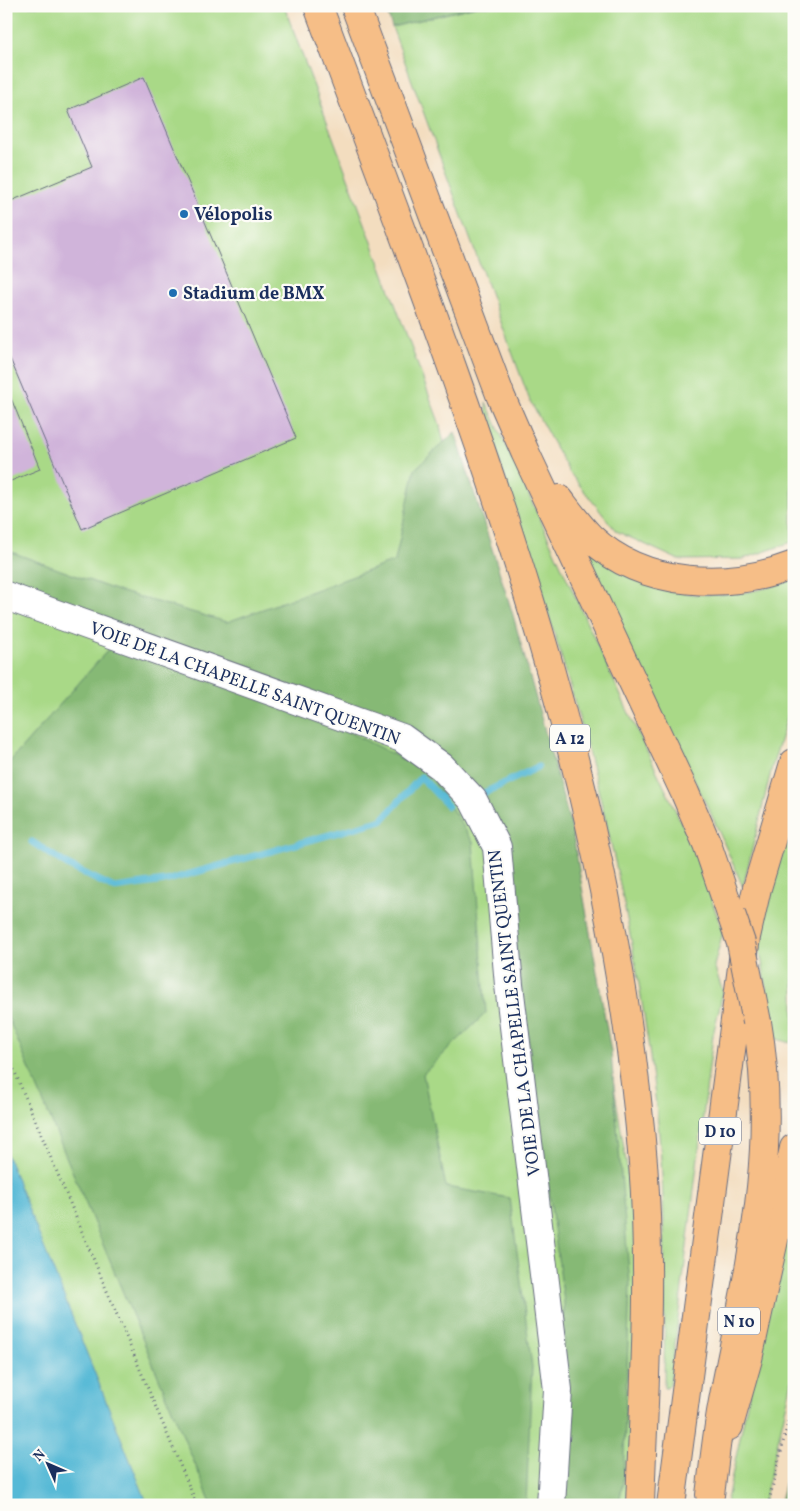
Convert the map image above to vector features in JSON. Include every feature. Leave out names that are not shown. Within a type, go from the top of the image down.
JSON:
[{"type":"main road","name":"A 12","points":[[318,6],[448,354],[498,495],[544,644],[590,820],[622,987],[643,1164],[648,1259],[640,1505]]},
{"type":"main road","points":[[355,6],[475,330],[524,452],[583,530],[613,555],[631,565],[658,574],[713,582],[768,575],[794,565]]},
{"type":"main road","name":"N 10","points":[[524,452],[707,844],[741,943],[757,1022],[764,1074],[766,1147],[756,1234],[722,1404],[709,1500]]},
{"type":"main road","name":"D 10","points":[[671,1505],[746,937],[757,888],[794,762]]},
{"type":"main road","points":[[709,1500],[748,1359],[794,1148]]},
{"type":"street","name":"VOIE DE LA CHAPELLE SAINT QUENTIN","points":[[6,596],[402,738],[442,767],[473,800],[497,847],[509,986],[558,1390],[551,1505]]},
{"type":"path","points":[[6,1051],[197,1505]]},
{"type":"path","points":[[768,1505],[794,1397]]},
{"type":"green space","points":[[6,6],[284,6],[439,422],[487,624],[600,998],[653,1331],[651,1505],[6,1505]]},
{"type":"green space","points":[[385,6],[476,6],[392,27]]},
{"type":"green space","points":[[476,6],[794,6],[792,542],[743,559],[679,560],[616,531],[569,472],[530,401],[392,27]]},
{"type":"green space","points":[[486,402],[625,705],[692,845],[723,932],[714,966],[723,992],[713,1035],[670,1385],[664,1388],[665,1315],[662,1169],[645,1019],[631,941],[607,827],[586,743],[546,605],[487,423]]},
{"type":"green space","points":[[455,432],[513,615],[572,830],[611,1052],[630,1285],[623,1481],[619,1505],[564,1505],[566,1482],[564,1302],[504,860],[458,773],[6,583],[6,550],[118,591],[227,622],[395,561],[415,469]]},
{"type":"green space","points":[[587,548],[625,574],[665,590],[709,595],[731,594],[774,586],[794,579],[794,695],[772,767],[743,887],[713,818],[585,557]]},
{"type":"green space","points":[[114,643],[330,722],[429,773],[473,842],[486,1013],[423,1074],[446,1187],[510,1198],[532,1367],[526,1505],[212,1505],[6,1013],[6,766]]},
{"type":"green space","points":[[794,811],[794,1031],[791,1043],[776,1039],[757,935]]},
{"type":"green space","points":[[794,1179],[794,1372],[763,1505],[726,1505]]},
{"type":"green space","points":[[794,1444],[794,1505],[779,1505]]},
{"type":"water","points":[[6,1153],[148,1505],[6,1505]]},
{"type":"building","points":[[144,77],[296,438],[82,529],[6,349],[6,203],[92,167],[68,110]]},
{"type":"building","points":[[6,386],[40,469],[6,483]]},
{"type":"waterway","points":[[482,794],[538,767]]},
{"type":"waterway","points":[[32,842],[69,866],[114,888],[165,881],[382,820],[421,777],[448,806]]},
{"type":"place","name":"Vélopolis","points":[[184,214]]},
{"type":"place","name":"Stadium de BMX","points":[[173,293]]}]
